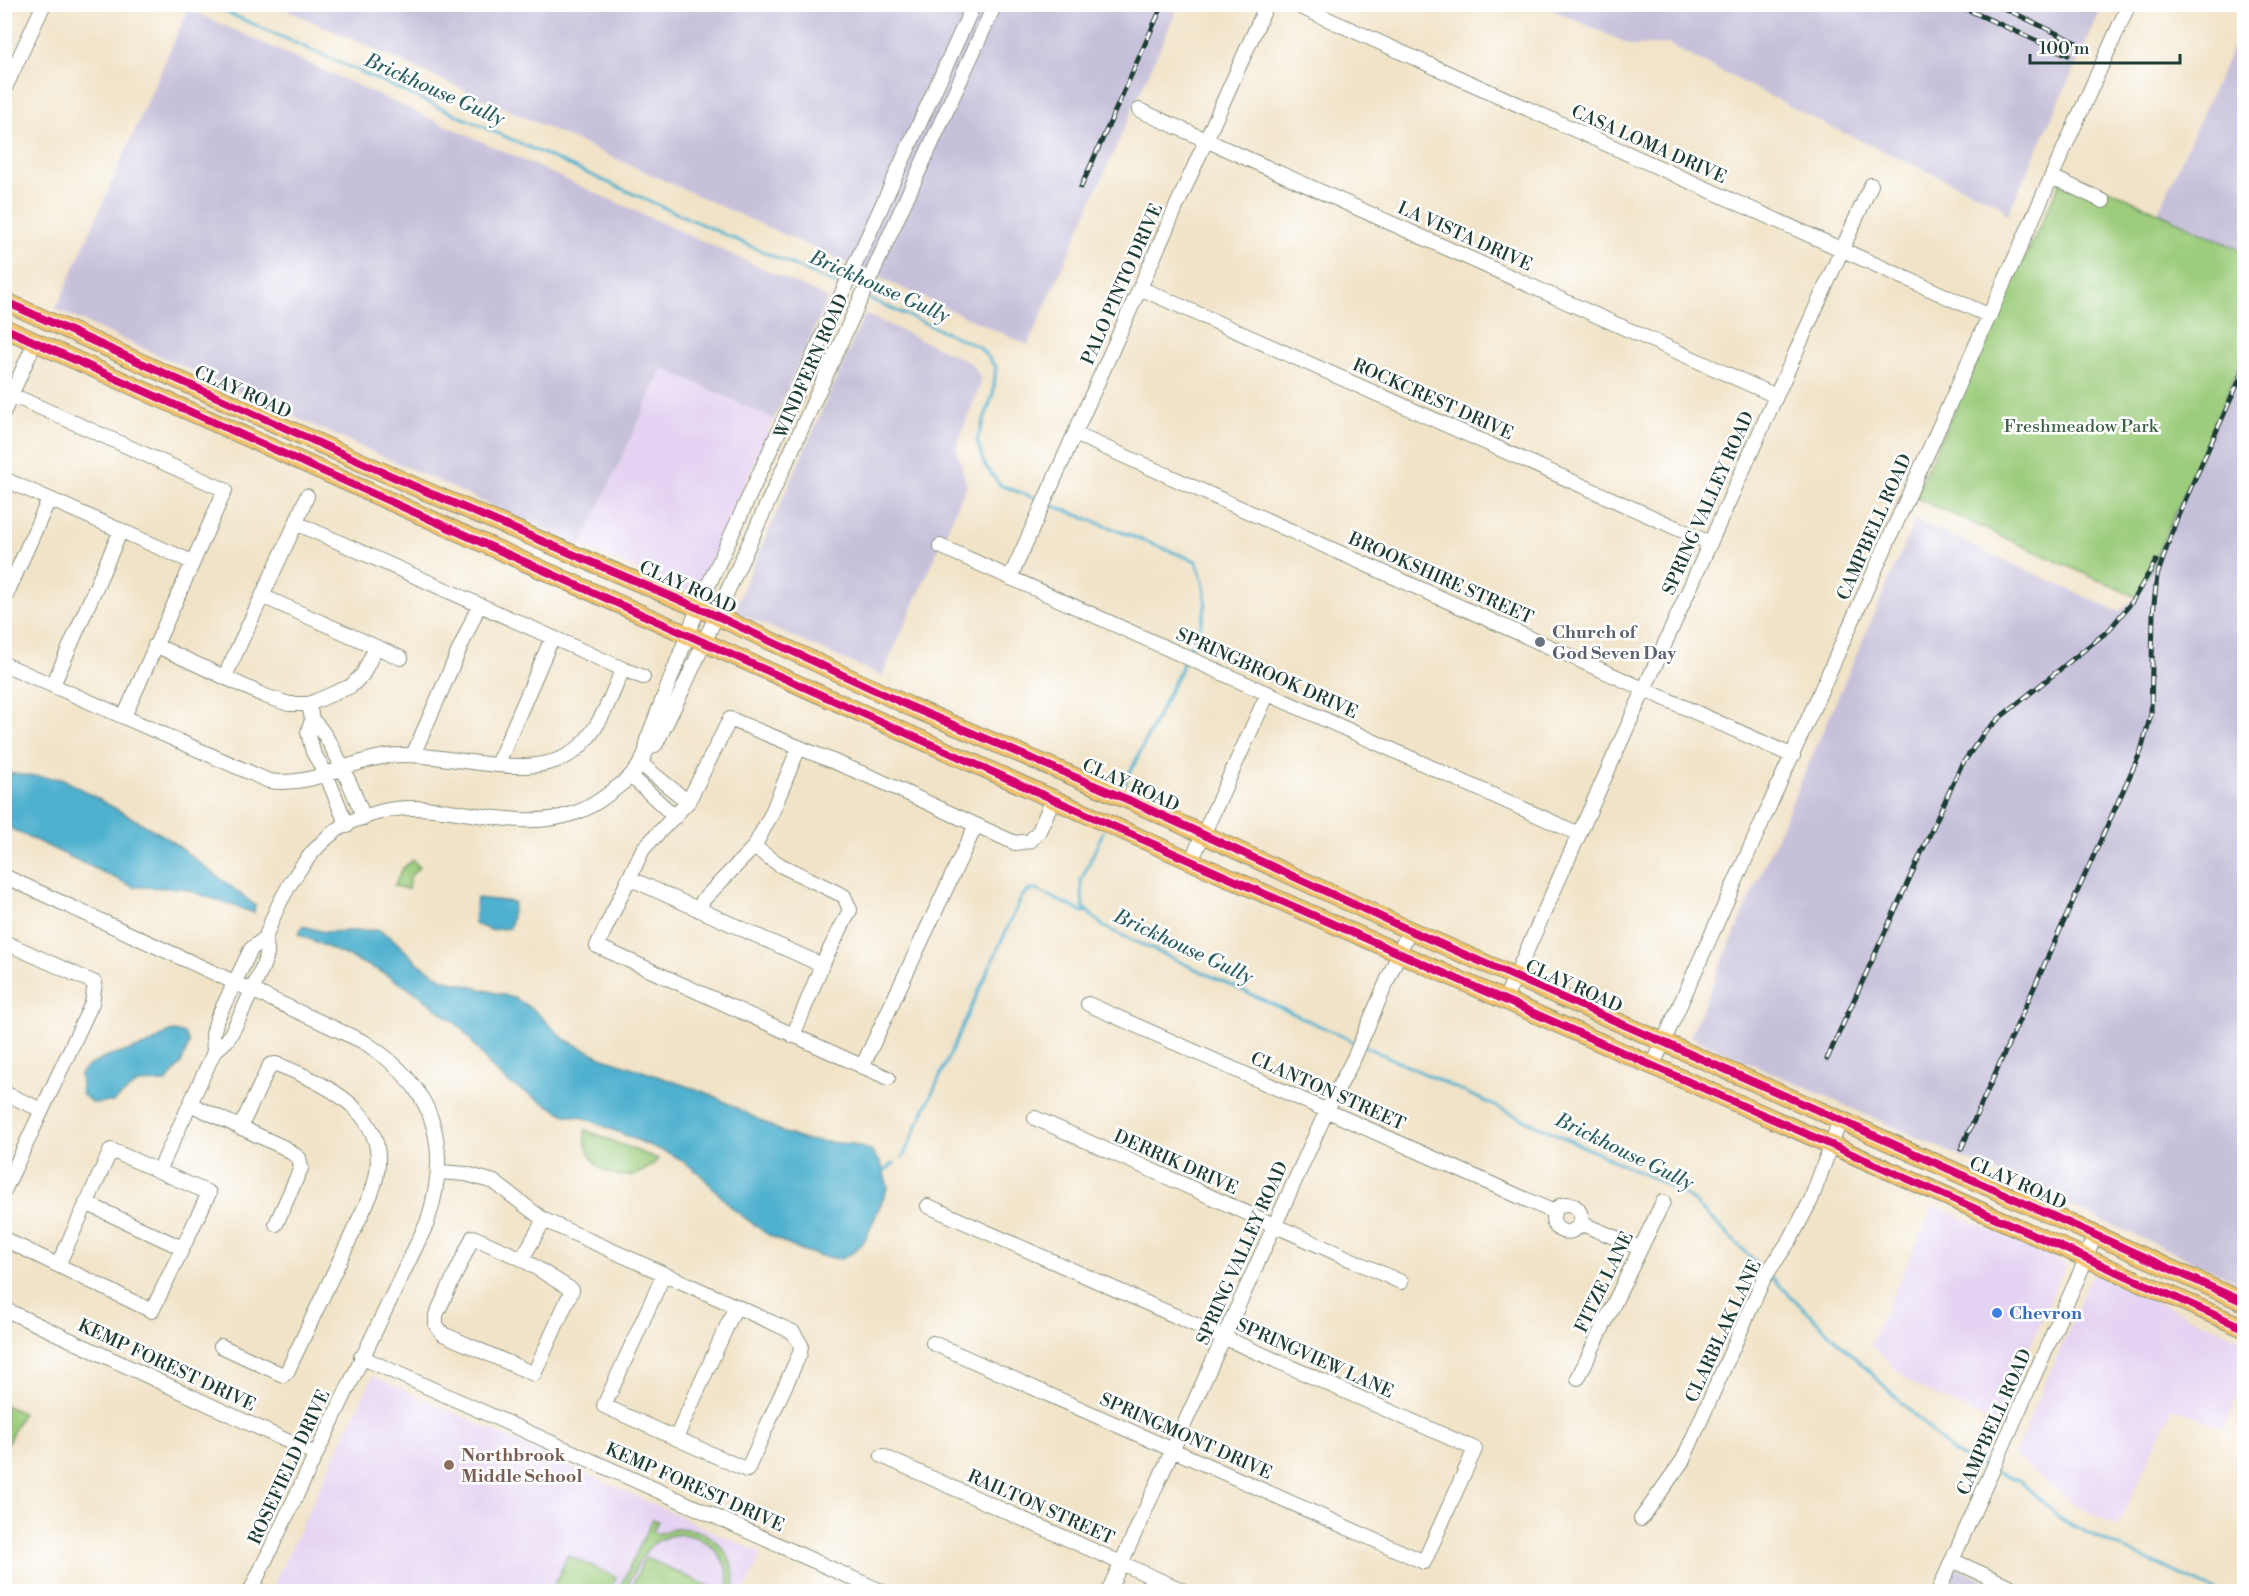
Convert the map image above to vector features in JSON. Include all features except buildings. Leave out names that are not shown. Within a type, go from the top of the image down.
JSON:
[{"type":"main road","name":"CLAY ROAD","points":[[4,301],[416,487],[717,616],[909,706],[1203,834],[1409,930],[1786,1095],[2241,1300]]},
{"type":"main road","points":[[4,328],[1054,797],[1191,861],[2236,1324],[2241,1300]]},
{"type":"main road","points":[[85,364],[95,343]]},
{"type":"main road","points":[[241,435],[252,412]]},
{"type":"main road","points":[[406,509],[416,487]]},
{"type":"main road","points":[[897,727],[909,706]]},
{"type":"main road","points":[[1769,1116],[1786,1095]]},
{"type":"street","points":[[4,90],[44,4]]},
{"type":"street","name":"WINDFERN ROAD","points":[[974,4],[698,608],[647,740],[648,749],[656,744],[705,643],[995,4]]},
{"type":"street","name":"PALO PINTO DRIVE","points":[[1010,578],[1267,4]]},
{"type":"street","name":"CASA LOMA DRIVE","points":[[1294,4],[1990,316]]},
{"type":"street","name":"CAMPBELL ROAD","points":[[1653,1065],[2129,4]]},
{"type":"street","name":"LA VISTA DRIVE","points":[[1138,110],[1776,396]]},
{"type":"street","points":[[2052,177],[2103,201]]},
{"type":"street","name":"SPRING VALLEY ROAD","points":[[1505,999],[1871,185]]},
{"type":"street","name":"ROCKCREST DRIVE","points":[[1140,288],[1710,543]]},
{"type":"street","points":[[836,306],[850,324]]},
{"type":"street","points":[[4,411],[36,342]]},
{"type":"street","points":[[12,395],[225,490],[124,717]]},
{"type":"street","name":"BROOKSHIRE STREET","points":[[1075,434],[1793,756]]},
{"type":"street","points":[[779,435],[796,443]]},
{"type":"street","points":[[4,479],[192,562]]},
{"type":"street","points":[[225,676],[307,496]]},
{"type":"street","points":[[4,600],[49,499]]},
{"type":"street","points":[[296,523],[643,677]]},
{"type":"street","points":[[53,685],[121,531]]},
{"type":"street","name":"SPRINGBROOK DRIVE","points":[[940,546],[1580,834]]},
{"type":"street","points":[[262,596],[401,658]]},
{"type":"street","points":[[413,755],[479,605]]},
{"type":"street","points":[[498,763],[552,638]]},
{"type":"street","points":[[155,645],[289,704],[309,704],[351,686],[363,674],[376,647]]},
{"type":"street","points":[[4,664],[269,781],[314,780],[340,769],[388,756],[413,755],[531,767],[561,760],[584,744],[597,726],[623,669]]},
{"type":"street","points":[[1191,861],[1268,693]]},
{"type":"street","points":[[309,704],[312,720],[308,732],[313,752],[326,774],[347,826]]},
{"type":"street","points":[[888,1078],[597,946],[643,849],[688,802],[730,718],[876,779],[975,827],[1015,843],[1030,841],[1039,831],[1054,797]]},
{"type":"street","points":[[312,720],[320,726],[364,818]]},
{"type":"street","points":[[699,910],[703,900],[754,847],[771,815],[799,747]]},
{"type":"street","points":[[159,1171],[214,1052],[217,1022],[235,981],[251,949],[265,939],[298,870],[318,847],[347,826],[394,809],[437,810],[515,821],[556,818],[576,813],[606,796],[631,776],[641,764],[648,749]]},
{"type":"street","points":[[641,764],[688,802]]},
{"type":"street","points":[[631,776],[675,817]]},
{"type":"street","points":[[336,800],[352,792]]},
{"type":"street","points":[[862,1067],[975,827]]},
{"type":"street","points":[[754,847],[780,865],[844,896],[850,910],[822,965],[793,1035]]},
{"type":"street","name":"ROSEFIELD DRIVE","points":[[4,876],[364,1042],[401,1070],[426,1102],[433,1121],[439,1145],[439,1172],[435,1200],[427,1223],[250,1592]]},
{"type":"street","points":[[629,878],[822,965]]},
{"type":"street","name":"SPRING VALLEY ROAD","points":[[1108,1592],[1327,1110],[1354,1058],[1409,930]]},
{"type":"street","points":[[214,1052],[228,1039],[267,954],[265,939]]},
{"type":"street","points":[[4,942],[95,983],[92,1003],[4,1191]]},
{"type":"street","name":"CLANTON STREET","points":[[1088,1004],[1554,1212]]},
{"type":"street","points":[[221,1346],[284,1375],[287,1372],[371,1194],[378,1169],[373,1136],[359,1109],[335,1091],[276,1064],[270,1065],[240,1128]]},
{"type":"street","points":[[4,1093],[42,1110]]},
{"type":"street","points":[[190,1104],[285,1148],[298,1158],[301,1168],[276,1224]]},
{"type":"street","name":"DERRIK DRIVE","points":[[1035,1118],[1401,1282]]},
{"type":"street","name":"CLARBLAK LANE","points":[[1641,1519],[1683,1460],[1764,1278],[1811,1200],[1833,1145],[1840,1120]]},
{"type":"street","points":[[4,1239],[152,1311],[209,1193],[111,1150],[58,1265]]},
{"type":"street","points":[[439,1172],[466,1174],[494,1182],[544,1220],[793,1332],[798,1337],[800,1353],[747,1470],[604,1406],[664,1274]]},
{"type":"street","name":"FITZE LANE","points":[[1578,1378],[1663,1202]]},
{"type":"street","points":[[86,1203],[182,1248]]},
{"type":"street","name":"CLANTON STREET","points":[[1562,1204],[1572,1205],[1580,1212],[1580,1223],[1572,1231],[1561,1231],[1553,1223],[1554,1212],[1562,1204]]},
{"type":"street","name":"SPRINGVIEW LANE","points":[[928,1206],[1475,1449],[1424,1562]]},
{"type":"street","points":[[522,1259],[544,1220]]},
{"type":"street","name":"CLANTON STREET","points":[[1580,1223],[1640,1248]]},
{"type":"street","name":"CAMPBELL ROAD","points":[[1938,1592],[2086,1257],[2094,1234]]},
{"type":"street","points":[[473,1237],[522,1259],[572,1290],[534,1374],[443,1334],[436,1325],[436,1316],[473,1237]]},
{"type":"street","points":[[676,1438],[736,1306]]},
{"type":"street","name":"KEMP FOREST DRIVE","points":[[4,1309],[315,1454]]},
{"type":"street","name":"SPRINGMONT DRIVE","points":[[933,1343],[1424,1562]]},
{"type":"street","name":"KEMP FOREST DRIVE","points":[[361,1357],[883,1592]]},
{"type":"street","name":"RAILTON STREET","points":[[882,1456],[1186,1592]]},
{"type":"street","points":[[1952,1560],[2022,1592]]},
{"type":"shaded area","points":[[276,5],[1179,5],[1028,345]]},
{"type":"shaded area","points":[[1542,5],[2103,5],[2007,216],[2001,205],[1831,127],[1667,44],[1633,46]]},
{"type":"shaded area","points":[[188,9],[828,298],[774,419],[663,368],[581,546],[56,309]]},
{"type":"shaded area","points":[[2244,22],[2244,252],[2158,212]]},
{"type":"shaded area","points":[[865,314],[971,363],[982,380],[956,448],[967,485],[882,676],[736,612],[741,593]]},
{"type":"shaded area","points":[[2244,355],[2244,1284],[1690,1036],[1915,520],[2119,612],[2136,597],[2150,571]]},
{"type":"shaded area","points":[[663,368],[774,419],[697,592],[681,589],[581,546]]},
{"type":"shaded area","points":[[1934,1205],[2066,1264],[1996,1424],[1911,1383],[1870,1345]]},
{"type":"shaded area","points":[[2092,1274],[2244,1340],[2244,1380],[2224,1429],[2173,1407],[2117,1527],[2077,1506],[2014,1456]]},
{"type":"shaded area","name":"Northbrook Middle School","points":[[373,1376],[762,1554],[745,1591],[270,1592]]},
{"type":"shaded area","points":[[1955,1567],[2009,1592],[1944,1592]]},
{"type":"green space","name":"Freshmeadow Park","points":[[2065,172],[2113,191],[2244,252],[2244,355],[2150,571],[2136,597],[1914,497]]},
{"type":"green space","points":[[413,860],[419,867],[410,877],[408,889],[394,886],[403,868]]},
{"type":"green space","points":[[585,1130],[658,1159],[647,1169],[634,1174],[622,1176],[610,1173],[599,1167],[591,1157],[586,1145]]},
{"type":"green space","points":[[5,1405],[22,1413],[5,1449]]},
{"type":"green space","points":[[653,1519],[658,1521],[653,1532],[658,1534],[673,1529],[688,1529],[701,1532],[713,1539],[730,1561],[734,1575],[734,1591],[728,1591],[728,1576],[724,1562],[716,1550],[692,1536],[678,1534],[664,1538],[651,1546],[639,1562],[625,1591],[618,1591]]},
{"type":"green space","points":[[568,1555],[616,1577],[609,1591],[552,1591]]},
{"type":"green space","points":[[645,1557],[719,1591],[630,1591]]},
{"type":"water","points":[[5,773],[63,779],[166,837],[255,905],[254,913],[182,888],[134,887],[5,826]]},
{"type":"water","points":[[477,898],[514,902],[510,928],[491,930],[474,924]]},
{"type":"water","points":[[303,926],[324,932],[379,930],[392,938],[418,963],[443,979],[515,998],[535,1011],[564,1039],[601,1057],[710,1094],[782,1132],[805,1140],[851,1144],[870,1150],[881,1163],[888,1187],[866,1238],[855,1251],[841,1259],[820,1256],[795,1248],[767,1234],[733,1209],[698,1172],[675,1156],[582,1117],[566,1115],[510,1084],[490,1066],[462,1028],[415,992],[380,971],[298,934]]},
{"type":"water","points":[[174,1031],[185,1034],[189,1043],[181,1064],[166,1082],[138,1083],[113,1102],[92,1103],[82,1094],[80,1074],[88,1066],[107,1057],[148,1045]]},
{"type":"waterway","name":"Brickhouse Gully","points":[[208,4],[840,286]]},
{"type":"waterway","name":"Brickhouse Gully","points":[[865,297],[979,347],[996,367],[993,394],[977,440],[984,464],[1000,485],[1040,500]]},
{"type":"waterway","name":"Brickhouse Gully","points":[[1049,504],[1196,561],[1204,587],[1205,609],[1203,619],[1187,654]]},
{"type":"waterway","name":"Brickhouse Gully","points":[[1122,789],[1185,660]]},
{"type":"waterway","name":"Brickhouse Gully","points":[[1103,832],[1081,881],[1083,907],[1104,927],[1355,1042]]},
{"type":"waterway","points":[[903,1157],[1022,896],[1028,891],[1036,890],[1083,912],[1087,911]]},
{"type":"waterway","name":"Brickhouse Gully","points":[[1364,1046],[1661,1182],[1692,1200],[1765,1271]]},
{"type":"waterway","points":[[884,1171],[894,1163]]},
{"type":"waterway","name":"Brickhouse Gully","points":[[1770,1276],[1955,1454],[1988,1468]]},
{"type":"waterway","name":"Brickhouse Gully","points":[[1997,1472],[2019,1480],[2064,1522],[2218,1592]]},
{"type":"railway","points":[[1081,187],[1163,4]]},
{"type":"railway","points":[[1955,4],[2068,55]]},
{"type":"railway","points":[[1995,4],[2075,42]]},
{"type":"railway","points":[[1961,1149],[2141,751],[2151,714],[2153,614],[2157,576],[2177,518],[2244,370]]},
{"type":"railway","points":[[1827,1059],[1961,766],[1984,733],[2003,715],[2109,630],[2131,603],[2156,561]]},
{"type":"cycle path","points":[[4,301],[416,487],[717,616],[909,706],[1131,801],[1409,930],[1840,1120],[2244,1302]]},
{"type":"cycle path","points":[[4,328],[1191,861],[2244,1328]]},
{"type":"place","name":"Church of God Seven Day","points":[[1540,642]]},
{"type":"place","name":"Chevron","points":[[1997,1313]]},
{"type":"place","name":"Northbrook Middle School","points":[[449,1465]]}]
